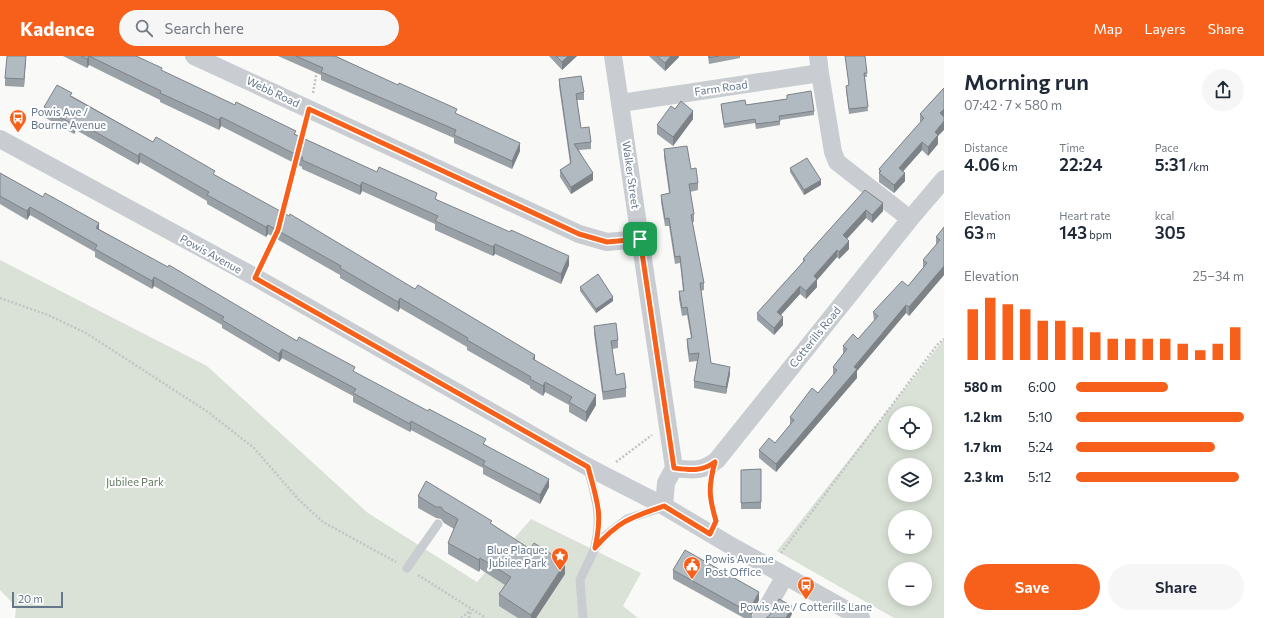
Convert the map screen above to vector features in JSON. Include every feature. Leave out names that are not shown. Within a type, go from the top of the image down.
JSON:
[{"type":"street","name":"Webb Road","points":[[194,56],[579,234],[607,242],[640,239]]},
{"type":"street","name":"Walker Street","points":[[613,56],[674,468]]},
{"type":"street","name":"Farm Road","points":[[621,103],[819,64],[833,152],[837,162],[910,219]]},
{"type":"street","name":"Powis Avenue","points":[[0,139],[255,278],[607,478],[664,506],[710,534],[861,618]]},
{"type":"street","name":"Cotterills Road","points":[[674,468],[694,470],[707,468],[715,462],[910,219],[944,179]]},
{"type":"street","points":[[664,506],[666,483],[674,468]]},
{"type":"street","points":[[761,618],[777,572]]},
{"type":"lane","points":[[583,618],[580,580],[595,548],[600,527],[598,503],[588,467]]},
{"type":"lane","points":[[595,548],[605,536],[627,519],[664,506]]},
{"type":"lane","points":[[407,568],[438,524]]},
{"type":"path","points":[[300,146],[318,66]]},
{"type":"path","points":[[280,222],[298,154]]},
{"type":"path","points":[[255,278],[278,230]]},
{"type":"path","points":[[0,298],[48,315],[86,333],[208,412],[254,448],[299,500],[323,522],[407,568],[471,610],[486,618]]},
{"type":"path","points":[[777,572],[937,346],[944,339]]},
{"type":"path","points":[[607,478],[615,463],[652,435],[659,434]]},
{"type":"path","points":[[710,534],[716,521],[709,499],[710,479],[715,462]]},
{"type":"path","points":[[461,618],[471,610]]},
{"type":"path","points":[[469,618],[471,610]]},
{"type":"green space","name":"Jubilee Park","points":[[0,260],[207,366],[368,513],[477,582],[531,519],[641,573],[623,606],[638,618],[15,618],[16,607],[0,590]]},
{"type":"green space","points":[[944,339],[944,618],[894,618],[777,551],[888,410],[888,450],[932,450],[932,406],[891,406]]},
{"type":"building","points":[[7,56],[26,56],[24,79],[5,78]]},
{"type":"building","points":[[81,56],[89,56],[87,59]]},
{"type":"building","points":[[89,56],[136,56],[162,68],[161,70],[235,105],[236,102],[296,131],[294,134],[377,172],[379,167],[437,193],[435,199],[510,232],[511,230],[569,256],[561,274],[495,244],[493,247],[435,221],[438,216],[362,182],[360,186],[302,160],[303,158],[221,117],[219,120],[160,93],[161,91]]},
{"type":"building","points":[[296,56],[335,56],[398,85],[399,83],[457,109],[455,113],[520,143],[512,161],[454,135],[456,130],[321,72],[323,68]]},
{"type":"building","points":[[556,56],[568,56],[562,62]]},
{"type":"building","points":[[657,56],[671,56],[665,63]]},
{"type":"building","points":[[845,56],[865,56],[867,73],[864,73],[868,107],[849,109],[846,86],[849,85]]},
{"type":"building","points":[[581,76],[584,92],[576,94],[581,128],[589,127],[591,142],[574,144],[593,173],[571,187],[560,170],[571,163],[559,79]]},
{"type":"building","points":[[57,85],[72,93],[70,96],[153,142],[156,137],[215,171],[213,174],[289,216],[290,214],[415,289],[418,285],[535,355],[533,359],[596,395],[586,412],[569,402],[572,397],[545,382],[543,386],[530,379],[531,377],[467,340],[468,338],[400,298],[398,302],[340,268],[341,266],[268,225],[266,227],[207,195],[209,192],[140,153],[138,156],[76,121],[74,125],[44,107]]},
{"type":"building","points":[[944,88],[944,109],[940,113],[944,117],[944,121],[935,132],[938,135],[928,147],[922,142],[899,168],[905,173],[894,185],[879,173],[881,171],[879,169],[924,118],[920,114]]},
{"type":"building","points":[[811,91],[814,111],[779,116],[780,121],[756,124],[755,119],[724,124],[721,104],[745,100],[746,105],[787,99],[787,95]]},
{"type":"building","points":[[681,101],[693,111],[673,137],[657,125],[671,106],[675,109]]},
{"type":"building","points":[[687,146],[691,169],[696,168],[698,183],[689,184],[694,214],[691,215],[704,283],[700,283],[711,363],[730,367],[726,387],[694,381],[699,353],[689,354],[687,339],[692,338],[687,307],[682,308],[679,291],[684,291],[680,256],[675,257],[669,218],[665,219],[661,195],[670,193],[664,149]]},
{"type":"building","points":[[807,158],[821,180],[804,190],[790,168]]},
{"type":"building","points":[[0,173],[43,197],[45,193],[99,223],[96,228],[168,267],[169,265],[297,341],[299,337],[355,367],[353,371],[428,411],[429,409],[486,439],[483,444],[549,479],[540,495],[483,465],[485,461],[411,421],[410,424],[353,393],[356,389],[282,349],[279,354],[222,320],[224,317],[154,277],[152,281],[95,249],[97,245],[30,207],[27,211],[0,196]]},
{"type":"building","points":[[865,190],[883,203],[872,215],[866,210],[843,235],[849,241],[839,252],[837,250],[814,276],[817,279],[806,291],[800,286],[777,312],[783,317],[774,328],[757,313]]},
{"type":"building","points":[[944,227],[944,266],[909,307],[906,305],[854,367],[857,369],[776,464],[759,450],[769,438],[775,443],[794,420],[790,417],[812,388],[818,393],[837,370],[833,367],[847,349],[843,346],[853,334],[858,339],[878,316],[873,312],[902,281],[908,286],[927,263],[923,260],[940,240],[936,237]]},
{"type":"building","points":[[598,274],[613,297],[596,309],[580,287]]},
{"type":"building","points":[[616,323],[618,340],[611,341],[616,375],[624,373],[626,388],[603,392],[594,326]]},
{"type":"building","points":[[761,469],[761,502],[741,503],[741,470]]},
{"type":"building","points":[[426,481],[492,521],[490,523],[530,549],[534,543],[565,563],[531,615],[499,594],[511,577],[480,558],[479,560],[448,543],[458,519],[444,511],[441,507],[436,507],[418,496]]},
{"type":"building","points":[[685,550],[759,592],[752,605],[752,614],[673,570]]},
{"type":"building","points":[[779,599],[792,606],[786,618],[766,618],[770,615]]},
{"type":"place","name":"Powis Ave / Bourne Avenue","points":[[18,133]]},
{"type":"place","name":"Blue Plaque: Jubilee Park","points":[[560,571]]},
{"type":"place","name":"Powis Avenue Post Office","points":[[692,580]]},
{"type":"place","name":"Powis Ave / Cotterills Lane","points":[[806,600]]},
{"type":"route","points":[[309,109],[579,234],[607,242],[640,239],[674,468],[694,470],[707,468],[715,462],[710,479],[709,499],[716,521],[710,534],[664,506],[627,519],[605,536],[595,548],[600,527],[598,503],[588,467],[255,278],[278,230],[309,109]]}]
